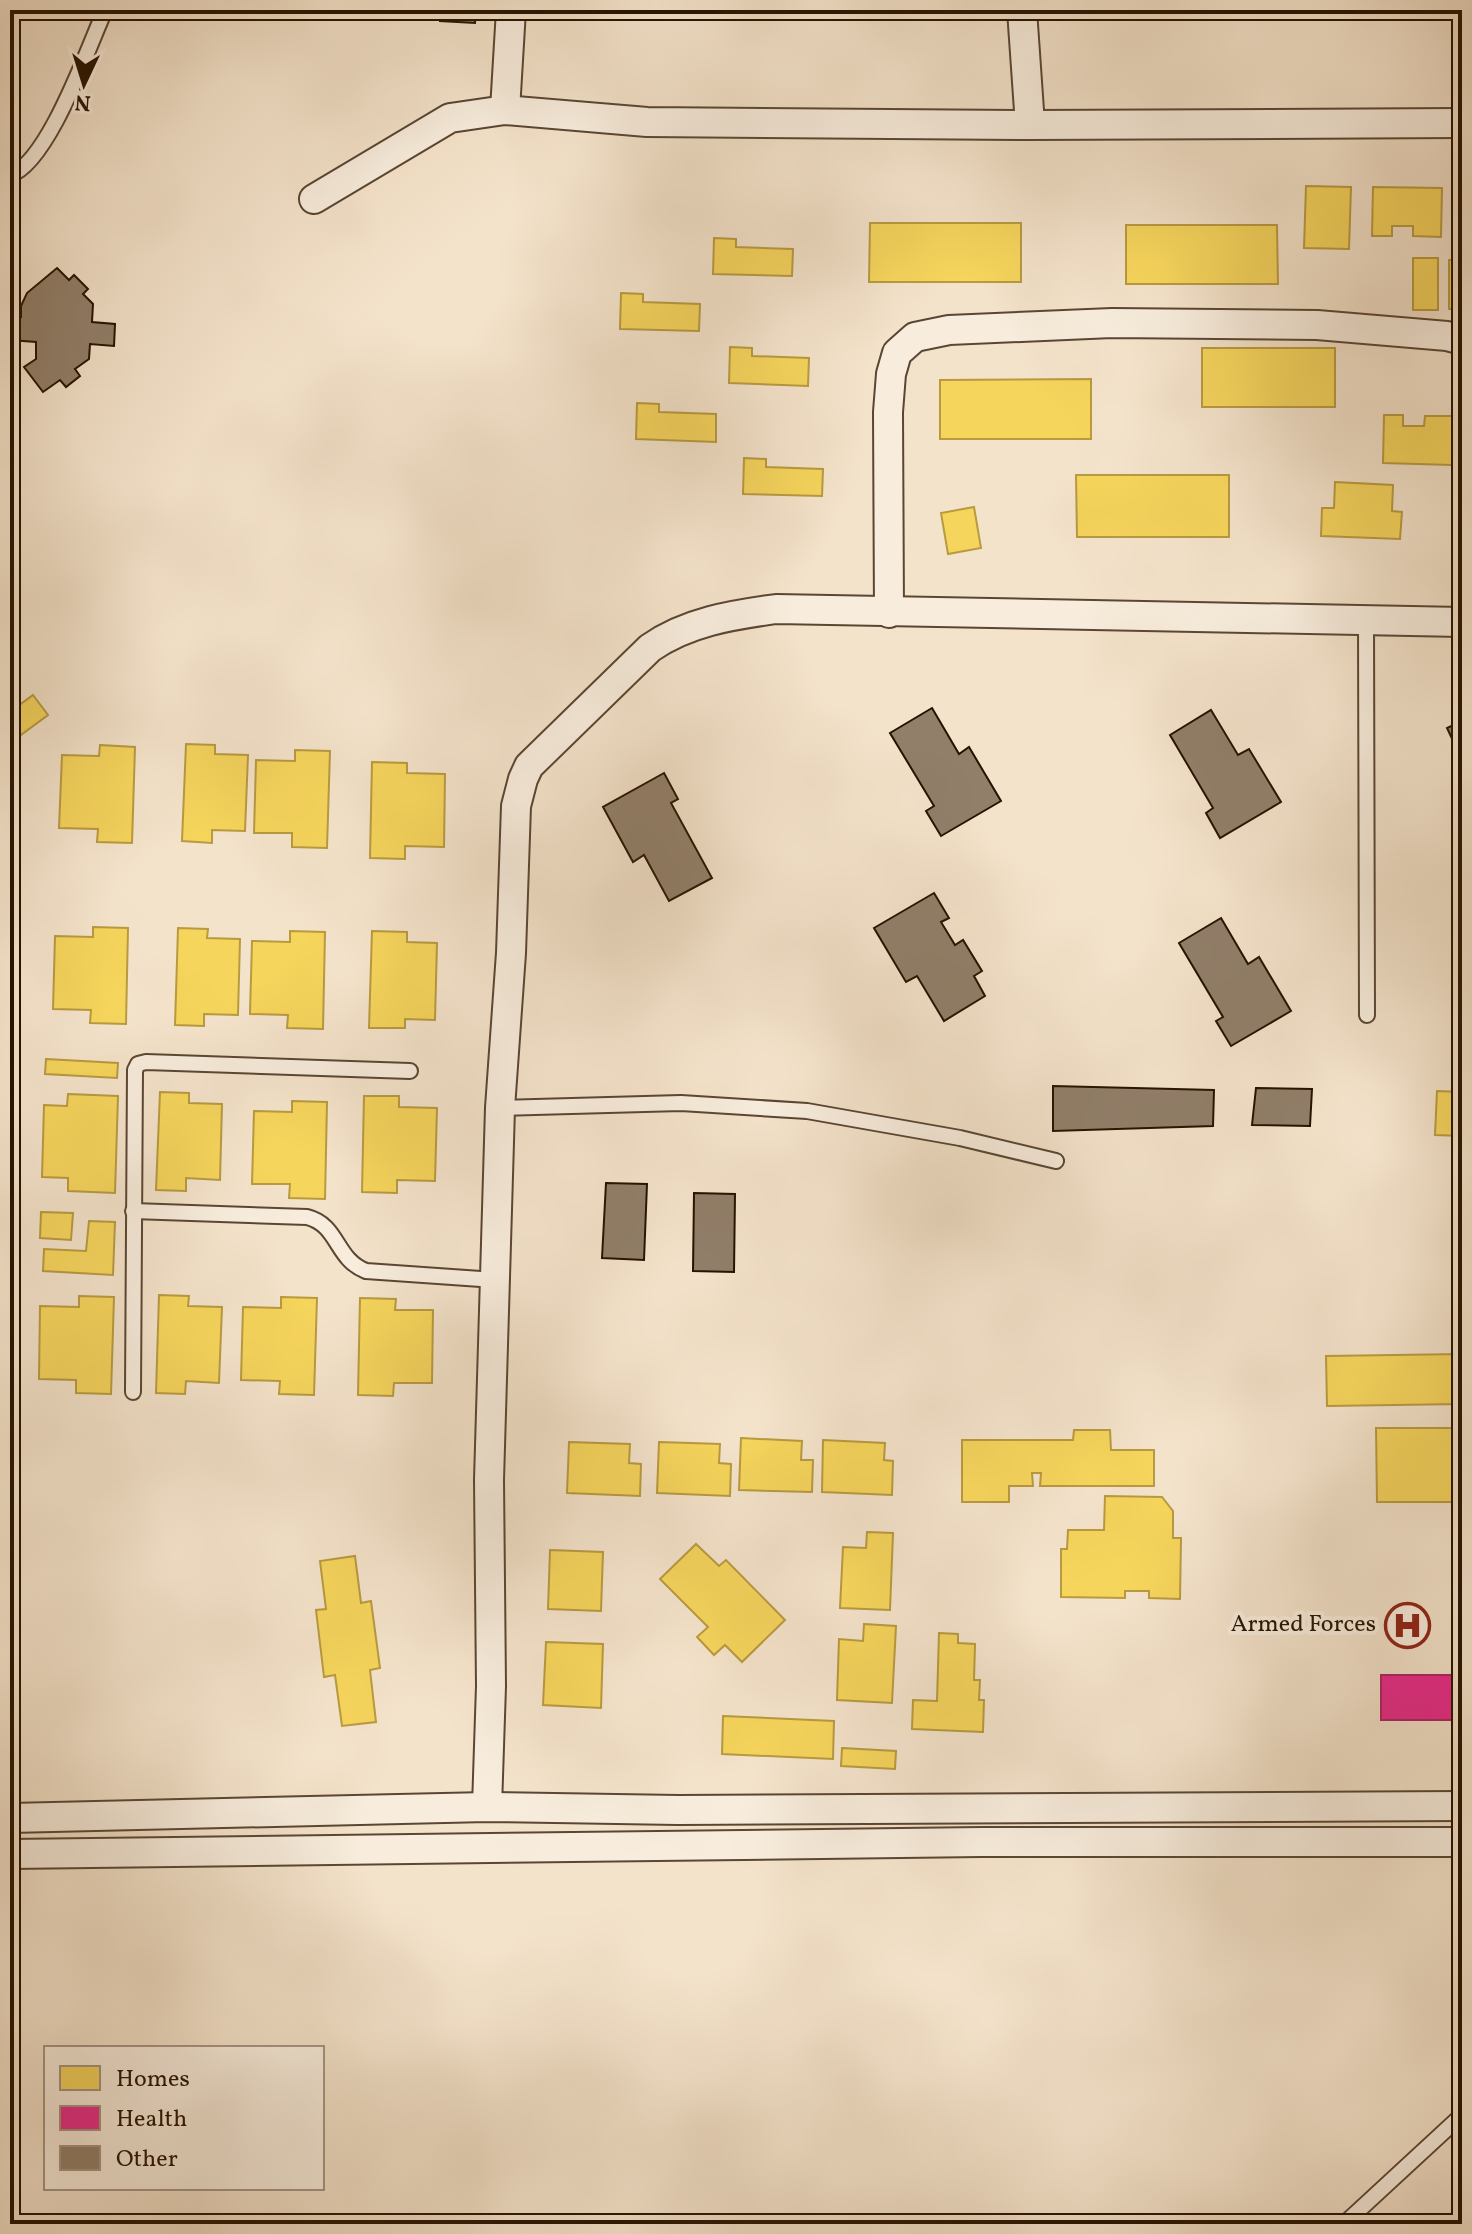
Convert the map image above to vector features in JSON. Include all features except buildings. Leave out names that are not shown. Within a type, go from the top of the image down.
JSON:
[{"type":"street","points":[[505,110],[511,10]]},
{"type":"street","points":[[1022,10],[1030,125]]},
{"type":"street","points":[[314,199],[450,118],[505,110],[647,122],[1030,125],[1462,123]]},
{"type":"street","points":[[889,613],[888,412],[891,374],[897,353],[915,337],[949,330],[1112,323],[1231,323],[1317,325],[1447,336],[1462,340]]},
{"type":"street","points":[[487,1807],[491,1686],[489,1480],[500,1108],[511,953],[516,806],[529,766],[650,648],[667,636],[721,618],[776,609],[1462,622]]},
{"type":"street","points":[[10,1818],[487,1807],[710,1810],[1462,1806]]},
{"type":"street","points":[[10,1854],[981,1842],[1462,1842]]},
{"type":"lane","points":[[10,175],[19,172],[47,139],[105,10]]},
{"type":"lane","points":[[1366,622],[1367,1015]]},
{"type":"lane","points":[[133,1392],[135,1070],[138,1064],[410,1071]]},
{"type":"lane","points":[[500,1108],[681,1103],[807,1111],[960,1138],[1056,1161]]},
{"type":"lane","points":[[133,1211],[307,1217],[328,1226],[340,1250],[354,1266],[366,1271],[495,1280]]},
{"type":"lane","points":[[1344,2224],[1462,2115]]},
{"type":"place","name":"Armed Forces","points":[[1407,1625]]}]
